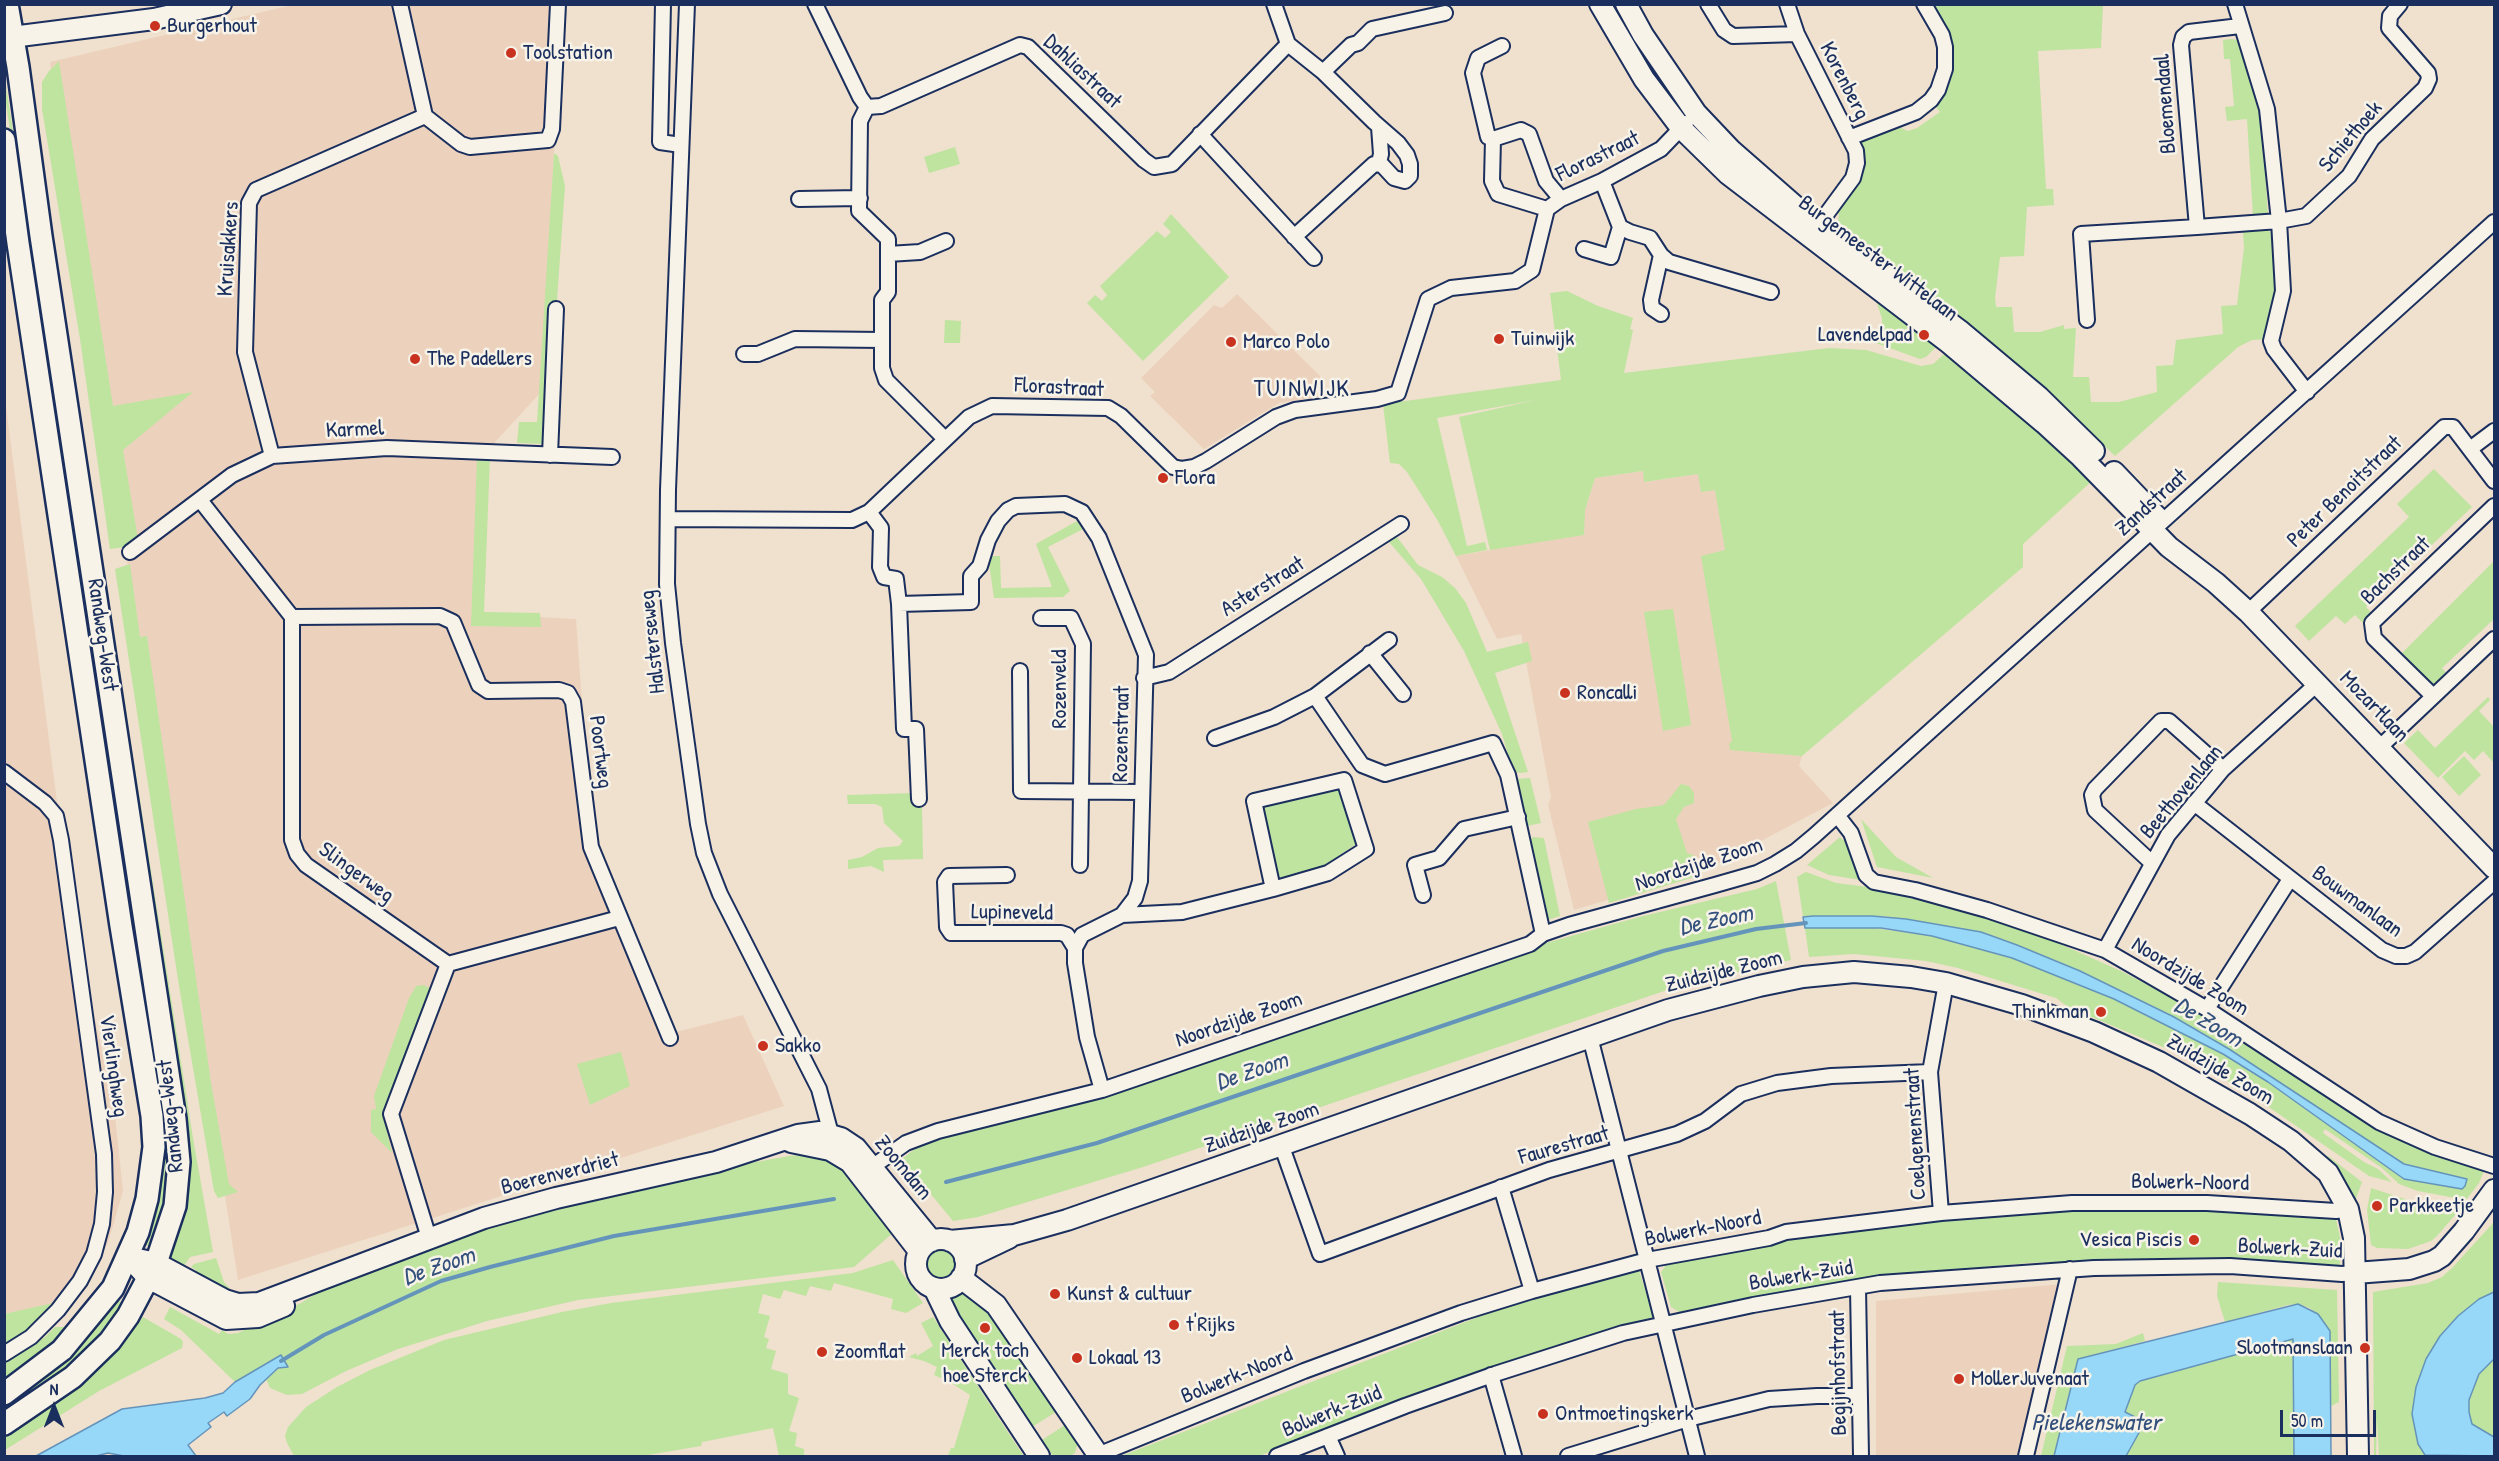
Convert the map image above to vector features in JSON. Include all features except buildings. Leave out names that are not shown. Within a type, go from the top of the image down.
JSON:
[{"type":"main road","name":"Randweg-West","points":[[4,1424],[73,1377],[110,1341],[132,1310],[152,1271],[175,1206],[178,1184],[175,1119],[9,37],[6,4]]},
{"type":"main road","points":[[9,37],[154,19],[221,4]]},
{"type":"main road","name":"Burgemeester Wittelaan","points":[[1600,4],[1644,79],[1681,128],[1728,174],[1959,330],[2039,397],[2157,526]]},
{"type":"main road","name":"Burgemeester Wittelaan","points":[[1626,4],[1643,35],[1696,113],[1814,231]]},
{"type":"main road","name":"Randweg-West","points":[[4,140],[121,926],[152,1116],[154,1147],[147,1199],[128,1257],[112,1288],[73,1338],[50,1361],[4,1394]]},
{"type":"main road","name":"Mozartlaan","points":[[2157,526],[2248,612],[2318,683],[2494,868]]},
{"type":"main road","name":"Zuidzijde Zoom","points":[[934,1244],[1014,1235],[1067,1220],[1282,1147],[1668,1010],[1759,986],[1829,973],[1873,973],[1946,983],[2022,1005],[2094,1032],[2159,1062],[2220,1096],[2291,1141],[2318,1163],[2335,1185],[2348,1209],[2354,1238],[2358,1456]]},
{"type":"main road","name":"Boerenverdriet","points":[[128,1257],[219,1317],[245,1320],[258,1317],[323,1288],[360,1264],[427,1234],[535,1204],[717,1162],[798,1135],[827,1139]]},
{"type":"main road","name":"Zoomdam","points":[[827,1139],[856,1148],[934,1244]]},
{"type":"main road","name":"Zoomdam","points":[[827,1139],[934,1244]]},
{"type":"main road","points":[[2355,1273],[2409,1269],[2434,1261],[2442,1256],[2464,1231],[2494,1190]]},
{"type":"main road","name":"Zuidzijde Zoom","points":[[963,1268],[1014,1235]]},
{"type":"main road","points":[[1040,1456],[950,1321],[934,1288],[921,1280],[916,1272],[916,1262],[934,1244],[957,1245],[963,1268],[996,1305],[1098,1456]]},
{"type":"main road","points":[[934,1288],[951,1287],[963,1268]]},
{"type":"street","points":[[400,4],[425,116],[461,144],[470,147],[548,140],[552,129],[558,4]]},
{"type":"street","points":[[663,4],[660,142],[681,145]]},
{"type":"street","name":"Halsterseweg","points":[[687,4],[668,519],[667,584],[673,643],[704,853],[720,894],[819,1089],[827,1139]]},
{"type":"street","points":[[815,4],[867,107],[860,121],[859,211],[888,239],[888,292],[882,300],[882,368],[886,380],[945,439]]},
{"type":"street","points":[[1274,4],[1287,44],[1323,72],[1403,148],[1410,164],[1410,176],[1405,181],[1400,180],[1379,163]]},
{"type":"street","name":"Korenberg","points":[[1708,4],[1724,30],[1733,36],[1797,34],[1856,151],[1857,163],[1853,178],[1814,231]]},
{"type":"street","points":[[1787,4],[1797,34]]},
{"type":"street","points":[[1849,138],[1916,112],[1931,100],[1938,90],[1945,69],[1945,47],[1942,35],[1924,4]]},
{"type":"street","points":[[2235,4],[2267,109],[2279,221],[2283,291],[2271,341],[2274,349],[2307,392]]},
{"type":"street","name":"Schiethoek","points":[[2279,221],[2306,216],[2349,176],[2372,139],[2425,88],[2429,79],[2428,73],[2390,28],[2390,16],[2400,4]]},
{"type":"street","points":[[1323,72],[1351,45],[1358,43],[1372,29],[1445,12]]},
{"type":"street","name":"Bloemendaal","points":[[2197,227],[2181,45],[2183,37],[2189,33],[2240,26]]},
{"type":"street","name":"Dahliastraat","points":[[867,107],[881,106],[1020,45],[1028,47],[1144,160],[1154,167],[1172,164],[1287,44]]},
{"type":"street","points":[[1502,46],[1478,58],[1473,73],[1488,136],[1493,139],[1521,130],[1529,134],[1546,181],[1561,199]]},
{"type":"street","name":"Florastraat","points":[[668,519],[852,520],[868,512],[969,417],[992,406],[1108,408],[1121,417],[1173,467],[1182,469],[1194,467],[1206,461],[1276,417],[1295,410],[1377,399],[1398,393],[1428,299],[1451,288],[1515,281],[1532,270],[1547,209],[1561,199],[1602,181],[1661,149],[1696,113]]},
{"type":"street","name":"Kruisakkers","points":[[272,456],[245,352],[249,203],[256,190],[425,116]]},
{"type":"street","points":[[1379,127],[1381,154],[1379,163]]},
{"type":"street","points":[[1200,134],[1314,258]]},
{"type":"street","points":[[1493,139],[1491,181],[1498,194],[1547,209]]},
{"type":"street","points":[[1294,237],[1374,164],[1379,163]]},
{"type":"street","points":[[1584,249],[1611,257],[1620,227],[1602,181]]},
{"type":"street","points":[[799,199],[860,198]]},
{"type":"street","points":[[2087,320],[2081,234],[2279,221]]},
{"type":"street","name":"Zandstraat","points":[[1837,815],[2494,222]]},
{"type":"street","points":[[1620,227],[1650,238],[1661,255],[1669,262],[1771,292]]},
{"type":"street","points":[[888,254],[920,252],[946,241]]},
{"type":"street","points":[[1661,255],[1651,300],[1652,308],[1661,314]]},
{"type":"street","points":[[550,455],[556,309]]},
{"type":"street","points":[[744,354],[758,354],[795,339],[882,340]]},
{"type":"street","name":"Peter Benoitstraat","points":[[2248,612],[2444,427],[2452,427],[2470,449]]},
{"type":"street","points":[[2494,430],[2470,449],[2494,481]]},
{"type":"street","name":"Karmel","points":[[130,552],[232,475],[272,456],[387,448],[612,457]]},
{"type":"street","points":[[200,500],[292,617]]},
{"type":"street","name":"Rozenstraat","points":[[899,604],[971,602],[971,576],[980,566],[988,540],[998,521],[1008,510],[1016,506],[1065,504],[1082,513],[1099,538],[1146,655],[1140,881],[1135,898],[1122,915]]},
{"type":"street","name":"Bachstraat","points":[[2433,696],[2374,638],[2372,623],[2494,506]]},
{"type":"street","points":[[868,512],[881,528],[880,567],[884,577],[896,579],[904,729],[916,729],[919,799]]},
{"type":"street","name":"Asterstraat","points":[[1144,678],[1169,672],[1401,524]]},
{"type":"street","name":"Poortweg","points":[[292,617],[440,616],[453,622],[479,684],[488,691],[559,690],[568,693],[573,702],[591,847],[670,1038]]},
{"type":"street","name":"Slingerweg","points":[[292,617],[292,840],[297,854],[306,865],[448,964]]},
{"type":"street","name":"Rozenveld","points":[[1041,618],[1071,618],[1083,644],[1080,791]]},
{"type":"street","points":[[2380,747],[2494,639]]},
{"type":"street","points":[[1215,738],[1274,717],[1316,696],[1389,640]]},
{"type":"street","points":[[1370,653],[1403,694]]},
{"type":"street","points":[[1020,671],[1021,791],[1142,792]]},
{"type":"street","name":"Beethovenlaan","points":[[2105,950],[2168,835],[2223,770],[2318,683]]},
{"type":"street","points":[[1316,696],[1362,765],[1384,774],[1493,743],[1508,775],[1544,934]]},
{"type":"street","points":[[2152,863],[2095,810],[2092,795],[2095,789],[2161,721],[2169,721],[2223,770]]},
{"type":"street","name":"Vierlinghweg","points":[[4,772],[45,803],[56,816],[102,1142],[105,1192],[102,1224],[94,1254],[80,1281],[58,1310],[31,1336],[4,1354]]},
{"type":"street","points":[[1102,1090],[1088,1037],[1075,963],[1075,948],[1082,935],[1122,915],[1182,912],[1273,889],[1329,873],[1366,849],[1344,780],[1254,801],[1273,889]]},
{"type":"street","points":[[1080,791],[1080,866]]},
{"type":"street","name":"Bouwmanlaan","points":[[2194,803],[2382,950],[2396,956],[2406,956],[2415,952],[2494,882]]},
{"type":"street","name":"Noordzijde Zoom","points":[[873,1167],[906,1143],[938,1131],[1102,1090],[1530,944],[1544,934],[1757,873],[1796,851],[1837,815],[1851,833],[1866,875],[1874,882],[1965,903],[2105,950],[2207,1010],[2379,1122],[2435,1147],[2494,1166]]},
{"type":"street","points":[[1423,895],[1415,865],[1438,858],[1464,829],[1518,817]]},
{"type":"street","name":"Lupineveld","points":[[1007,875],[949,876],[945,882],[947,927],[951,933],[1061,933],[1067,935],[1075,948]]},
{"type":"street","points":[[2207,1010],[2290,879]]},
{"type":"street","points":[[427,1234],[391,1114],[448,964],[619,918]]},
{"type":"street","name":"Coelgenenstraat","points":[[1941,1212],[1930,1072],[1946,983]]},
{"type":"street","points":[[1590,1037],[1697,1456]]},
{"type":"street","name":"Faurestraat","points":[[1282,1147],[1320,1254],[1549,1170],[1677,1134],[1705,1121],[1741,1094],[1777,1083],[1831,1076],[1930,1072]]},
{"type":"street","points":[[1502,1187],[1532,1291]]},
{"type":"street","name":"Bolwerk-Noord","points":[[1098,1456],[1304,1371],[1461,1313],[1647,1260],[1786,1233],[1941,1212],[2036,1205],[2207,1203],[2336,1211],[2348,1209]]},
{"type":"street","name":"Bolwerk-Zuid","points":[[1277,1456],[1491,1375],[1623,1333],[1753,1305],[1890,1282],[2070,1269],[2230,1266],[2355,1273]]},
{"type":"street","points":[[2026,1456],[2070,1269]]},
{"type":"street","name":"Begijnhofstraat","points":[[1858,1288],[1861,1456]]},
{"type":"street","points":[[1491,1375],[1514,1456]]},
{"type":"street","points":[[1568,1456],[1688,1419],[1769,1399],[1860,1396]]},
{"type":"street","points":[[1329,1436],[1337,1456]]},
{"type":"shaded area","points":[[292,5],[562,5],[541,392],[486,452],[482,614],[576,619],[594,865],[672,1033],[743,1015],[784,1106],[238,1280],[50,62]]},
{"type":"shaded area","name":"Marco Polo","points":[[1237,294],[1320,376],[1318,397],[1279,403],[1204,449],[1150,396],[1155,392],[1141,378],[1214,305],[1222,308]]},
{"type":"shaded area","points":[[4,391],[71,910],[114,1106],[123,1191],[108,1243],[80,1294],[16,1352],[4,1359]]},
{"type":"shaded area","points":[[1643,471],[1645,482],[1698,474],[1715,490],[1802,756],[1799,766],[1833,803],[1704,871],[1574,910],[1548,805],[1551,797],[1521,634],[1497,639],[1456,556],[1490,550],[1585,510],[1595,478]]},
{"type":"shaded area","name":"MollerJuvenaat","points":[[2062,1284],[2025,1456],[1876,1456],[1876,1301]]},
{"type":"green space","points":[[1929,5],[2103,5],[2101,48],[2038,51],[2046,189],[2053,189],[2054,205],[2027,207],[2024,256],[2000,257],[1995,298],[1996,307],[2012,307],[2014,332],[2040,332],[2064,325],[2064,329],[2076,328],[2073,377],[2089,377],[2091,402],[2119,402],[2157,392],[2156,366],[2173,365],[2176,340],[2223,334],[2221,306],[2237,305],[2244,248],[2243,231],[2266,230],[2271,232],[2274,299],[2266,329],[2267,339],[2252,340],[2238,347],[2115,456],[2012,361],[1920,288],[1911,278],[1838,222],[1839,214],[1836,212],[1848,195],[1857,138],[1894,125],[1908,131],[1917,128],[1940,112],[1933,103],[1948,78]]},
{"type":"green space","points":[[2223,40],[2238,40],[2252,81],[2262,127],[2268,216],[2253,216],[2247,119],[2227,121],[2225,107],[2234,106],[2230,59],[2224,59]]},
{"type":"green space","points":[[59,61],[113,406],[193,392],[123,450],[138,539],[125,547],[110,549],[80,339],[42,109],[42,82]]},
{"type":"green space","points":[[4,73],[30,241],[44,302],[172,1146],[167,1202],[153,1249],[144,1244],[158,1200],[163,1145],[160,1094],[107,775],[5,97]]},
{"type":"green space","points":[[955,147],[960,164],[929,173],[924,157]]},
{"type":"green space","points":[[554,153],[558,156],[565,186],[547,444],[517,443],[519,422],[537,422]]},
{"type":"green space","points":[[1171,214],[1229,277],[1143,361],[1087,303],[1095,295],[1102,301],[1107,295],[1100,286],[1157,231],[1165,238],[1171,232],[1163,224]]},
{"type":"green space","points":[[1567,291],[1598,306],[1633,318],[1630,329],[1633,330],[1624,373],[1829,348],[1866,350],[1921,366],[1933,364],[1943,355],[1948,354],[2001,397],[2093,480],[2023,544],[2023,567],[1802,756],[1730,750],[1729,744],[1732,741],[1701,556],[1725,550],[1715,490],[1701,492],[1698,474],[1644,482],[1643,471],[1595,478],[1585,510],[1584,535],[1490,550],[1459,417],[1536,400],[1437,418],[1467,546],[1485,542],[1487,550],[1456,556],[1438,521],[1407,472],[1399,464],[1390,463],[1383,404],[1561,380],[1550,293]]},
{"type":"green space","points":[[1875,298],[1937,346],[1926,357],[1920,359],[1873,342],[1830,339],[1878,330],[1882,325],[1882,318]]},
{"type":"green space","points":[[945,320],[961,321],[960,343],[944,343]]},
{"type":"green space","points":[[477,457],[490,457],[484,612],[540,613],[541,627],[471,626]]},
{"type":"green space","points":[[2434,469],[2472,507],[2366,607],[2374,616],[2365,625],[2355,615],[2345,624],[2336,616],[2309,641],[2295,626],[2409,517],[2397,504]]},
{"type":"green space","points":[[1077,521],[1083,529],[1048,547],[1070,591],[1063,597],[994,598],[988,556],[1000,556],[1001,588],[1052,587],[1036,544]]},
{"type":"green space","points":[[1397,537],[1418,565],[1442,577],[1455,588],[1466,603],[1487,652],[1528,642],[1532,661],[1495,673],[1528,772],[1513,771],[1502,734],[1464,651],[1421,579],[1389,542]]},
{"type":"green space","points":[[2494,561],[2494,619],[2442,668],[2448,675],[2434,688],[2402,653]]},
{"type":"green space","points":[[130,564],[140,637],[147,636],[211,1083],[229,1184],[238,1192],[218,1198],[214,1191],[179,986],[115,569]]},
{"type":"green space","points":[[105,578],[213,1252],[190,1257],[180,1272],[167,1264],[179,1208],[96,580]]},
{"type":"green space","points":[[1673,609],[1691,725],[1663,731],[1644,612]]},
{"type":"green space","points":[[2488,697],[2490,700],[2479,711],[2494,727],[2493,762],[2483,751],[2474,760],[2465,751],[2438,778],[2404,743],[2418,730],[2435,748]]},
{"type":"green space","points":[[2464,756],[2481,775],[2459,796],[2442,777]]},
{"type":"green space","points":[[1530,778],[1541,823],[1527,826],[1515,779]]},
{"type":"green space","points":[[1343,783],[1356,844],[1325,865],[1282,878],[1277,875],[1259,808],[1262,805]]},
{"type":"green space","points":[[1681,784],[1689,786],[1694,793],[1694,803],[1684,807],[1676,819],[1687,853],[1696,856],[1700,867],[1694,877],[1609,903],[1588,822],[1636,809],[1664,805]]},
{"type":"green space","points":[[914,793],[922,805],[923,859],[883,860],[884,872],[871,866],[848,869],[848,860],[862,857],[878,848],[899,846],[903,841],[884,823],[882,807],[875,804],[848,804],[847,795]]},
{"type":"green space","points":[[1861,819],[1896,857],[1933,878],[1877,867]]},
{"type":"green space","points":[[1533,837],[1544,838],[1560,916],[1544,921],[1529,841]]},
{"type":"green space","points":[[1840,837],[1843,840],[1846,839],[1861,880],[1829,875],[1807,865]]},
{"type":"green space","points":[[1806,872],[1836,883],[1876,888],[1953,904],[2024,928],[2121,971],[2211,1018],[2369,1122],[2400,1139],[2444,1158],[2484,1171],[2479,1183],[2466,1200],[2418,1191],[2399,1184],[2382,1168],[2325,1129],[2323,1133],[2364,1162],[2378,1169],[2392,1182],[2369,1176],[2220,1076],[2170,1050],[2068,1007],[2056,998],[1958,968],[1926,961],[1854,954],[1809,957],[1805,928],[1872,928],[1932,936],[2012,958],[2114,999],[2223,1054],[2268,1082],[2404,1179],[2433,1172],[2404,1164],[2370,1144],[2229,1049],[2174,1017],[2017,945],[1980,932],[1883,916],[1803,917],[1797,877]]},
{"type":"green space","points":[[1776,881],[1791,960],[1685,984],[1143,1167],[978,1217],[953,1221],[902,1159],[916,1148],[951,1134],[1539,945],[1639,917],[1757,889]]},
{"type":"green space","points":[[424,985],[435,991],[388,1115],[386,1128],[392,1153],[371,1132],[371,1110],[376,1109],[374,1096],[409,998],[416,986]]},
{"type":"green space","points":[[621,1052],[630,1086],[590,1105],[577,1064]]},
{"type":"green space","points":[[812,1154],[836,1160],[894,1232],[854,1267],[578,1300],[487,1321],[398,1349],[346,1371],[302,1394],[287,1395],[270,1388],[266,1379],[279,1368],[265,1365],[235,1382],[181,1330],[164,1319],[170,1307],[219,1334],[222,1330],[228,1334],[238,1333],[301,1303],[328,1286],[448,1238],[561,1203],[663,1179],[789,1156]]},
{"type":"green space","points":[[2328,1156],[2362,1182],[2354,1204],[2325,1157]]},
{"type":"green space","points":[[2371,1188],[2408,1200],[2461,1208],[2431,1241],[2408,1249],[2377,1248],[2371,1245],[2367,1210]]},
{"type":"green space","points":[[2172,1210],[2313,1217],[2314,1214],[2335,1215],[2340,1237],[2340,1270],[2053,1266],[2052,1262],[2028,1263],[1910,1274],[1909,1278],[1835,1284],[1741,1299],[1691,1310],[1691,1313],[1680,1316],[1679,1312],[1671,1307],[1661,1272],[1667,1264],[1666,1260],[1674,1262],[1786,1237],[1787,1240],[1925,1222],[1925,1218],[2055,1211]]},
{"type":"green space","points":[[2494,1222],[2494,1456],[2379,1456],[2377,1417],[2376,1456],[2374,1456],[2373,1292],[2428,1283],[2442,1277]]},
{"type":"green space","points":[[941,1249],[952,1253],[956,1264],[952,1275],[941,1279],[930,1275],[926,1264],[930,1253]]},
{"type":"green space","points":[[216,1258],[224,1282],[245,1301],[193,1275],[196,1270],[191,1267],[194,1264]]},
{"type":"green space","points":[[893,1260],[923,1303],[906,1313],[891,1309],[893,1299],[834,1283],[831,1291],[810,1286],[806,1296],[784,1290],[780,1299],[763,1294],[758,1313],[770,1316],[764,1337],[769,1339],[766,1348],[776,1351],[771,1369],[788,1374],[788,1394],[799,1398],[789,1431],[797,1433],[795,1446],[804,1449],[804,1456],[779,1456],[773,1428],[702,1442],[701,1446],[642,1456],[294,1456],[287,1443],[285,1436],[288,1427],[306,1407],[370,1370],[444,1340],[562,1312],[611,1303],[853,1273]]},
{"type":"green space","points":[[1639,1271],[1655,1320],[1300,1440],[1259,1456],[1124,1455],[1486,1314],[1599,1280]]},
{"type":"green space","points":[[2218,1282],[2337,1290],[2339,1402],[2331,1406],[2330,1331],[2310,1308],[2298,1304],[2288,1305],[2225,1322],[2217,1296]]},
{"type":"green space","points":[[959,1289],[983,1303],[1059,1410],[1032,1427],[953,1309],[950,1294]]},
{"type":"green space","points":[[112,1298],[126,1304],[115,1318],[57,1376],[5,1416],[4,1403]]},
{"type":"green space","points":[[53,1303],[30,1329],[5,1348],[4,1314]]},
{"type":"green space","points":[[143,1317],[181,1339],[182,1348],[99,1391],[5,1450],[5,1431],[81,1387],[118,1350]]},
{"type":"green space","points":[[933,1317],[1023,1455],[948,1456],[951,1448],[954,1448],[970,1395],[934,1375],[937,1367],[909,1357],[916,1353],[917,1356],[933,1346],[921,1323]]},
{"type":"green space","points":[[78,1318],[81,1320],[5,1386],[5,1363],[45,1337],[55,1327],[67,1327]]},
{"type":"green space","points":[[2143,1333],[2145,1341],[2078,1359],[2054,1456],[2041,1456],[2067,1346],[2116,1344]]},
{"type":"green space","points":[[2293,1338],[2294,1456],[2126,1456],[2125,1412],[2135,1385],[2140,1381]]},
{"type":"green space","points":[[1068,1423],[1078,1443],[1075,1453],[1070,1456],[1053,1456],[1042,1440]]},
{"type":"water","points":[[1872,916],[1906,919],[1981,932],[2080,971],[2174,1017],[2229,1049],[2404,1164],[2467,1179],[2465,1186],[2462,1189],[2404,1179],[2268,1082],[2223,1054],[2114,999],[2012,958],[1932,936],[1881,928],[1805,928],[1803,917]]},
{"type":"water","points":[[2494,1292],[2494,1359],[2479,1374],[2469,1400],[2469,1412],[2472,1424],[2494,1437],[2494,1456],[2425,1455],[2418,1444],[2412,1414],[2416,1387],[2426,1359],[2440,1336],[2458,1316],[2479,1299]]},
{"type":"water","name":"Pielekenswater","points":[[2298,1304],[2318,1314],[2330,1331],[2331,1456],[2294,1456],[2293,1339],[2140,1381],[2135,1385],[2125,1412],[2145,1422],[2126,1456],[2054,1456],[2078,1359]]},
{"type":"water","points":[[281,1355],[288,1367],[278,1368],[260,1385],[250,1399],[227,1416],[224,1412],[208,1423],[211,1427],[188,1445],[196,1456],[124,1456],[108,1453],[96,1456],[36,1456],[122,1409],[205,1398],[223,1393],[235,1382]]},
{"type":"waterway","name":"De Zoom","points":[[946,1182],[1097,1143],[1663,951],[1756,929],[1806,923]]},
{"type":"waterway","name":"De Zoom","points":[[281,1361],[324,1335],[441,1281],[614,1236],[834,1199]]},
{"type":"place","name":"Burgerhout","points":[[155,26]]},
{"type":"place","name":"Toolstation","points":[[511,53]]},
{"type":"place","name":"Lavendelpad","points":[[1924,335]]},
{"type":"place","name":"Tuinwijk","points":[[1499,339]]},
{"type":"place","name":"Marco Polo","points":[[1231,342]]},
{"type":"place","name":"The Padellers","points":[[415,359]]},
{"type":"place","name":"Flora","points":[[1163,478]]},
{"type":"place","name":"Roncalli","points":[[1565,693]]},
{"type":"place","name":"Thinkman","points":[[2101,1012]]},
{"type":"place","name":"Sakko","points":[[763,1046]]},
{"type":"place","name":"Parkkeetje","points":[[2377,1206]]},
{"type":"place","name":"Vesica Piscis","points":[[2194,1240]]},
{"type":"place","name":"Kunst & cultuur","points":[[1055,1294]]},
{"type":"place","name":"t'Rijks","points":[[1174,1325]]},
{"type":"place","name":"Merck toch hoe Sterck","points":[[985,1328]]},
{"type":"place","name":"Slootmanslaan","points":[[2365,1348]]},
{"type":"place","name":"Zoomflat","points":[[822,1352]]},
{"type":"place","name":"Lokaal 13","points":[[1077,1358]]},
{"type":"place","name":"MollerJuvenaat","points":[[1959,1379]]},
{"type":"place","name":"Ontmoetingskerk","points":[[1543,1414]]},
{"type":"district","name":"TUINWIJK","points":[[1302,390]]}]
